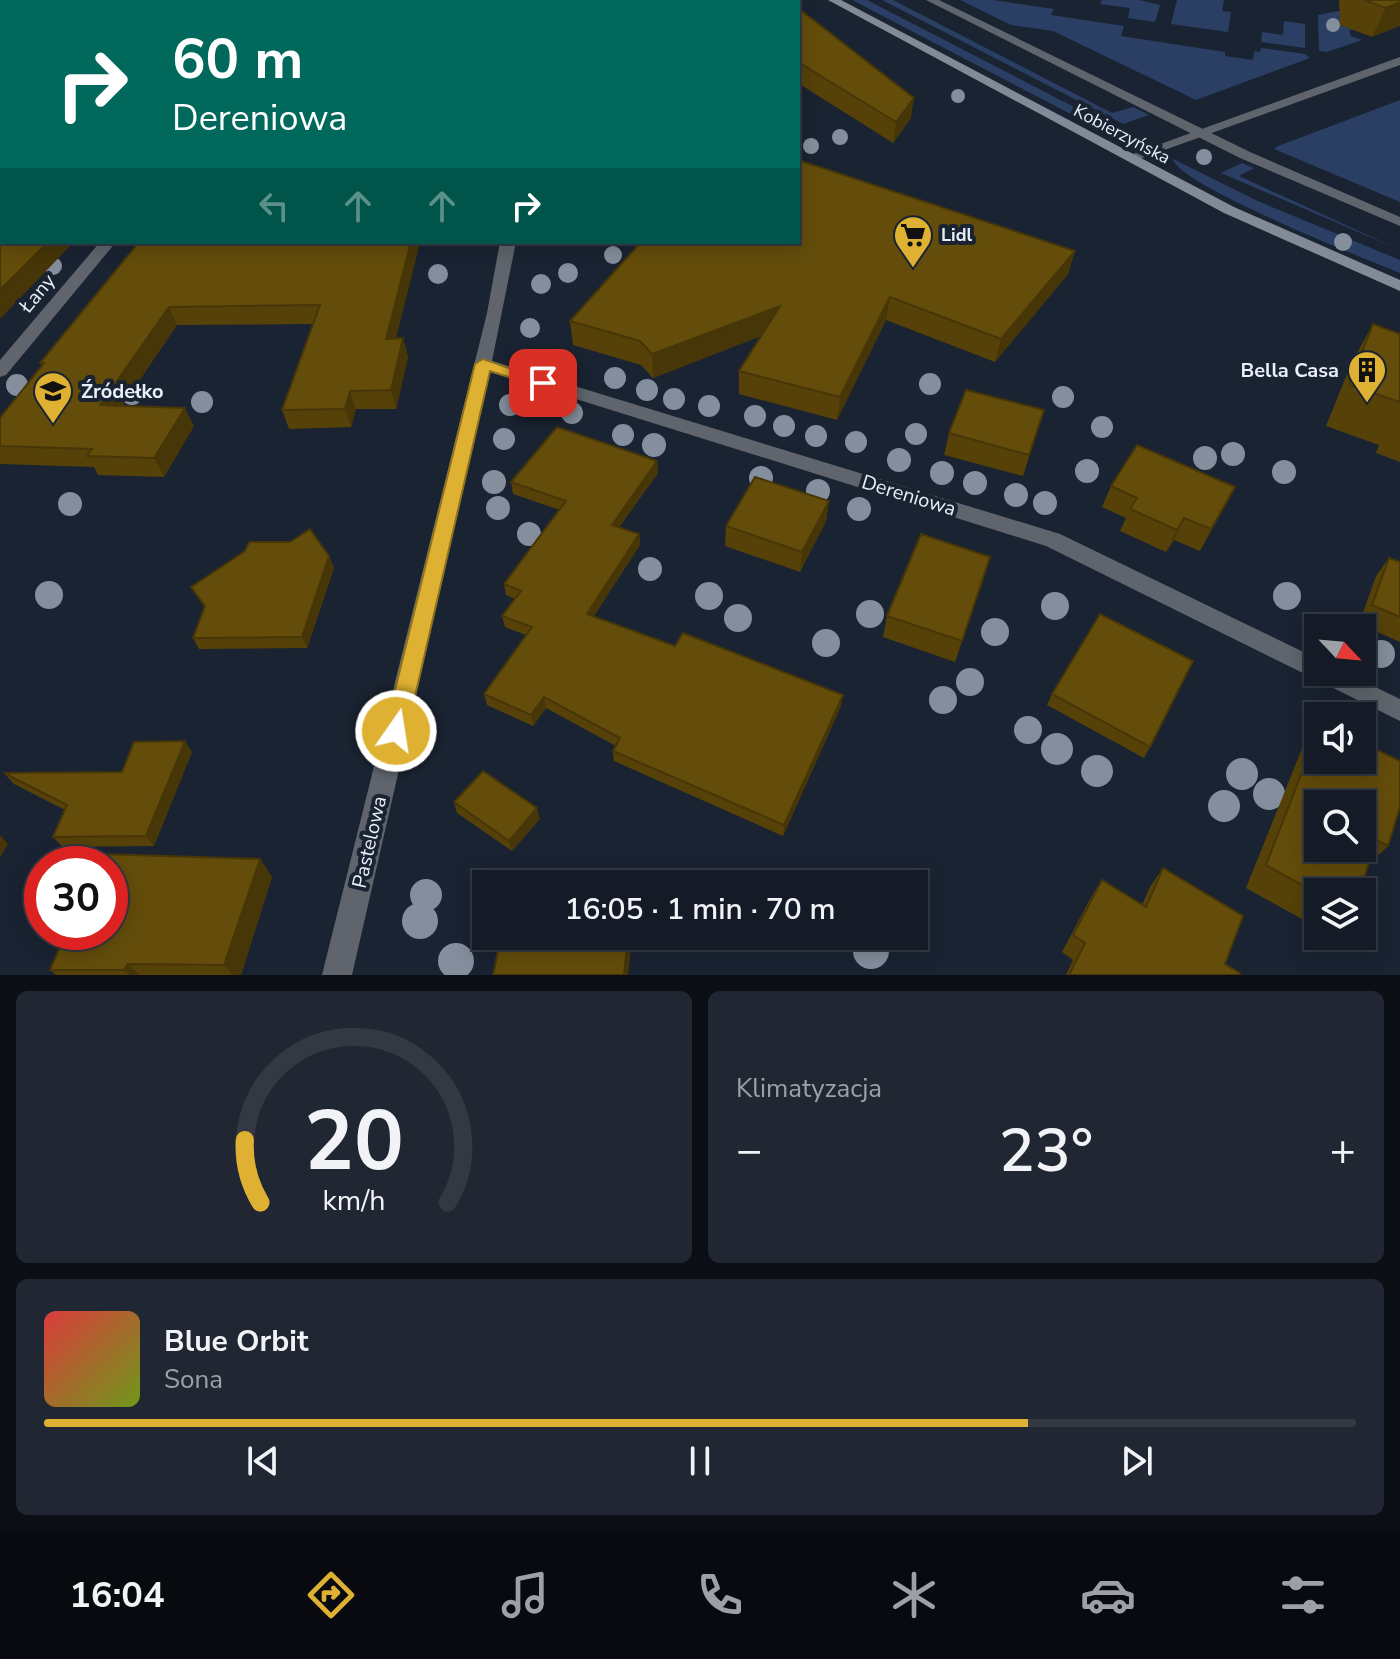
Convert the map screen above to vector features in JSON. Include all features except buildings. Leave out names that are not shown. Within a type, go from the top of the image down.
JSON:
[{"type":"street","name":"Kobierzyńska","points":[[833,0],[1286,238],[1400,286]]},
{"type":"street","points":[[931,0],[1299,180],[1400,222]]},
{"type":"street","points":[[1129,158],[1400,61]]},
{"type":"street","name":"Łany","points":[[0,371],[106,244]]},
{"type":"street","name":"Pastelowa","points":[[337,975],[483,364],[508,244]]},
{"type":"street","name":"Dereniowa","points":[[483,364],[1053,540],[1304,663]]},
{"type":"street","name":"Dereniowa","points":[[1350,686],[1400,711]]},
{"type":"shaded area","points":[[852,0],[867,0],[1136,139],[1107,133]]},
{"type":"shaded area","points":[[882,0],[893,0],[1112,113],[1133,107],[1149,115],[1123,124]]},
{"type":"shaded area","points":[[960,0],[993,0],[1054,9],[1051,15],[1124,26],[1121,36],[1225,52],[1225,56],[1253,60],[1254,51],[1260,52],[1261,48],[1305,54],[1310,58],[1196,100],[1053,31],[1011,25]]},
{"type":"shaded area","points":[[1102,0],[1139,0],[1160,5],[1155,22],[1128,18],[1130,8],[1100,4]]},
{"type":"shaded area","points":[[1177,0],[1224,0],[1222,11],[1231,12],[1228,32],[1171,24]]},
{"type":"shaded area","points":[[1338,11],[1369,20],[1349,31],[1351,36],[1362,40],[1327,52],[1319,51],[1318,15]]},
{"type":"shaded area","points":[[1284,21],[1305,24],[1305,48],[1261,42],[1262,32],[1283,35]]},
{"type":"shaded area","points":[[1400,100],[1400,202],[1274,149],[1278,146]]},
{"type":"shaded area","points":[[1173,159],[1260,202],[1400,260],[1400,273],[1238,203],[1182,171]]},
{"type":"shaded area","points":[[1242,163],[1254,168],[1239,176],[1400,250],[1221,173]]},
{"type":"place","name":"Lidl","points":[[913,269]]},
{"type":"place","name":"Bella Casa","points":[[1367,404]]},
{"type":"place","name":"Źródełko","points":[[53,425]]},
{"type":"route","points":[[396,731],[483,364],[543,383]]}]
